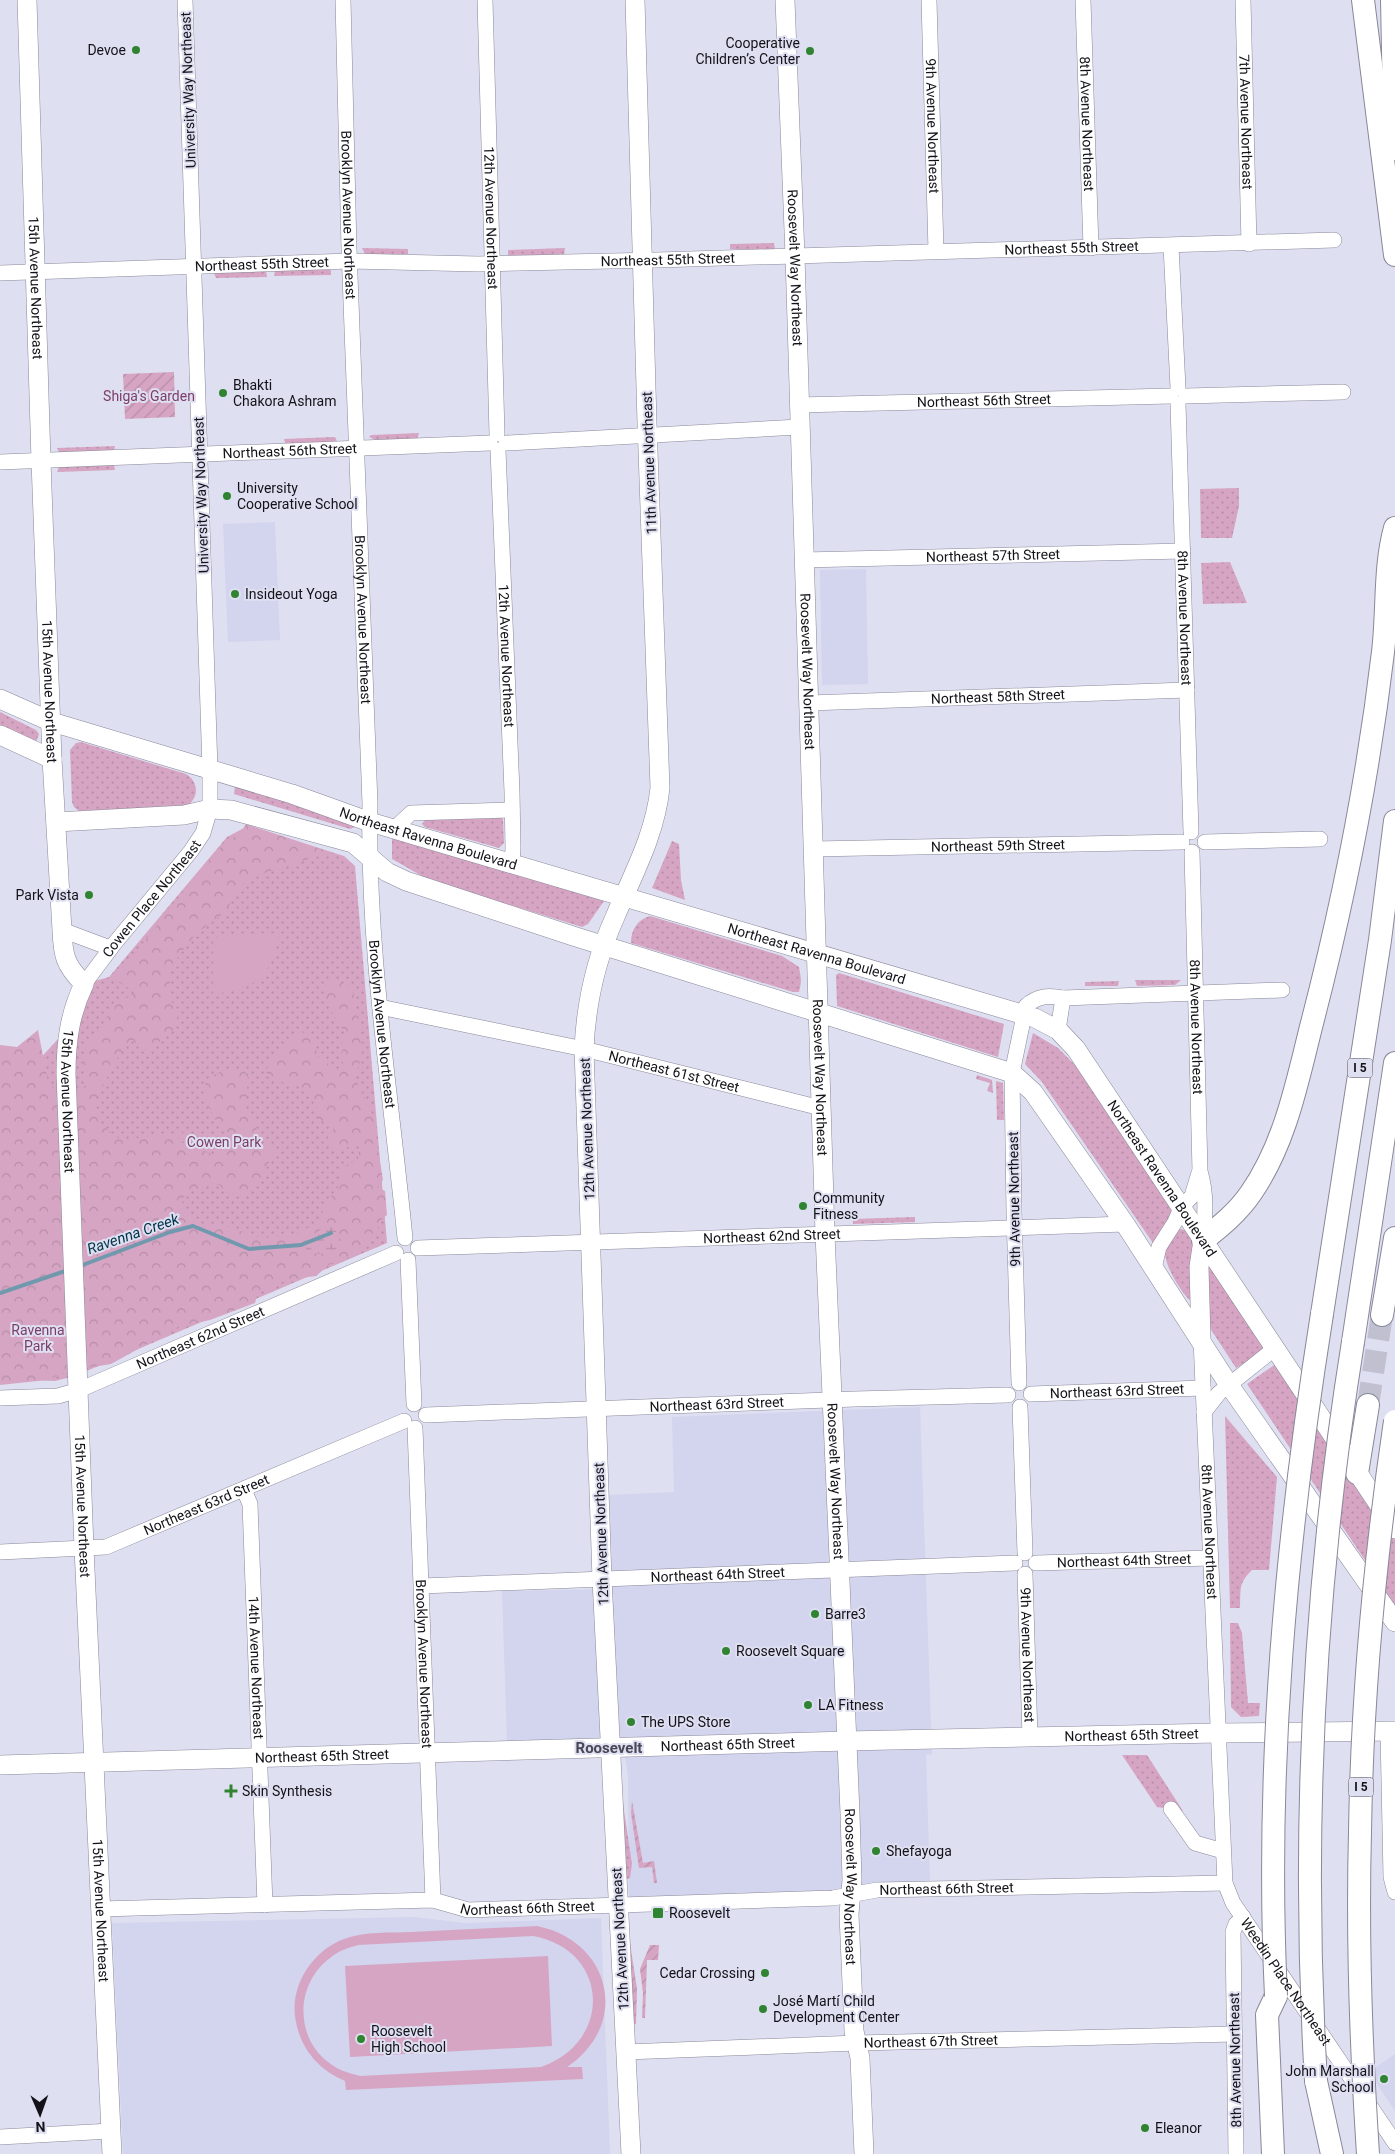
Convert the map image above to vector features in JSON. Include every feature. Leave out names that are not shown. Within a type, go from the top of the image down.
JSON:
[{"type":"highway","points":[[1363,0],[1395,254]]},
{"type":"highway","points":[[1392,0],[1395,149]]},
{"type":"highway","points":[[1203,1240],[1227,1222],[1251,1194],[1280,1136],[1300,1069],[1329,958],[1368,759],[1383,650],[1390,546],[1395,528]]},
{"type":"highway","name":"I 5","points":[[1286,2154],[1275,2064],[1274,1834],[1279,1684],[1292,1524],[1322,1314],[1380,940],[1395,821]]},
{"type":"highway","points":[[1328,2151],[1318,2126],[1308,1895],[1312,1710],[1326,1533],[1395,1063]]},
{"type":"highway","points":[[1382,1315],[1395,1238]]},
{"type":"highway","points":[[1357,1472],[1368,1405]]},
{"type":"highway","name":"I 5","points":[[1368,2154],[1359,1960],[1361,1781],[1374,1593],[1395,1420]]},
{"type":"highway","points":[[1273,2154],[1275,2064]]},
{"type":"highway","points":[[1316,2081],[1328,2151]]},
{"type":"main road","name":"15th Avenue Northeast","points":[[28,0],[41,461],[52,759],[63,954],[67,964],[84,984],[76,1001],[68,1028],[66,1074],[84,1548],[112,2154]]},
{"type":"main road","name":"11th Avenue Northeast","points":[[614,918],[643,857],[658,807],[660,788],[642,260],[636,0]]},
{"type":"main road","name":"Roosevelt Way Northeast","points":[[785,0],[814,849],[824,1234],[847,1742],[852,1880],[849,1908],[854,2031],[860,2058],[864,2154]]},
{"type":"main road","name":"Northeast Ravenna Boulevard","points":[[0,698],[52,722],[292,794],[370,822],[624,896],[1022,1016],[1035,1018],[1058,1030],[1076,1049],[1395,1530]]},
{"type":"main road","points":[[0,735],[52,759]]},
{"type":"main road","name":"Northeast Ravenna Boulevard","points":[[56,822],[184,815],[210,810],[244,812],[338,838],[358,846],[388,872],[406,881],[604,946],[1012,1072],[1033,1092],[1125,1224],[1230,1385],[1395,1622]]},
{"type":"main road","name":"12th Avenue Northeast","points":[[614,918],[590,991],[584,1049],[602,1579],[631,2154]]},
{"type":"main road","name":"8th Avenue Northeast","points":[[1201,1339],[1199,1267],[1203,1240]]},
{"type":"main road","name":"Northeast 65th Street","points":[[0,1765],[94,1761],[1218,1733],[1392,1732]]},
{"type":"street","name":"University Way Northeast","points":[[185,0],[210,810]]},
{"type":"street","name":"Brooklyn Avenue Northeast","points":[[343,0],[350,262],[371,859],[380,1007],[405,1238]]},
{"type":"street","name":"12th Avenue Northeast","points":[[485,0],[492,264],[512,810],[512,863]]},
{"type":"street","name":"9th Avenue Northeast","points":[[929,0],[936,251]]},
{"type":"street","name":"8th Avenue Northeast","points":[[1083,0],[1091,248]]},
{"type":"street","name":"7th Avenue Northeast","points":[[1243,0],[1249,244]]},
{"type":"street","name":"Northeast 55th Street","points":[[0,273],[350,262],[492,264],[1249,244],[1334,240]]},
{"type":"street","name":"8th Avenue Northeast","points":[[1171,246],[1183,551],[1188,842],[1195,993],[1200,1172],[1206,1210],[1203,1240]]},
{"type":"street","name":"Northeast 56th Street","points":[[798,405],[1343,392]]},
{"type":"street","name":"Northeast 56th Street","points":[[0,462],[498,443],[799,427]]},
{"type":"street","name":"Northeast 57th Street","points":[[803,560],[1183,551]]},
{"type":"street","name":"Northeast 58th Street","points":[[809,703],[1186,690]]},
{"type":"street","name":"Cowen Place Northeast","points":[[84,984],[110,948],[191,851],[203,833],[210,810]]},
{"type":"street","points":[[395,828],[411,813],[512,810]]},
{"type":"street","points":[[1188,842],[1200,851],[1205,842],[1320,839]]},
{"type":"street","name":"Northeast 59th Street","points":[[814,849],[1188,842]]},
{"type":"street","points":[[62,930],[110,948]]},
{"type":"street","points":[[1022,1016],[1026,1006],[1033,1000],[1052,996],[1063,998],[1282,990]]},
{"type":"street","points":[[1058,1030],[1063,998]]},
{"type":"street","name":"Northeast 61st Street","points":[[380,1007],[584,1049],[821,1108]]},
{"type":"street","name":"9th Avenue Northeast","points":[[1020,1383],[1014,1228],[1012,1072],[1022,1016]]},
{"type":"street","name":"8th Avenue Northeast","points":[[1154,1268],[1159,1247],[1182,1208],[1192,1196],[1200,1172]]},
{"type":"street","name":"Northeast 62nd Street","points":[[418,1248],[1125,1224]]},
{"type":"street","points":[[402,1257],[416,1256],[418,1248],[413,1239],[405,1238],[396,1243],[402,1257],[414,1404]]},
{"type":"street","name":"Northeast 62nd Street","points":[[0,1398],[58,1396],[79,1390],[402,1257]]},
{"type":"street","name":"8th Avenue Northeast","points":[[1201,1339],[1223,1851],[1227,1888]]},
{"type":"street","points":[[1204,1412],[1219,1393],[1274,1349]]},
{"type":"street","points":[[1020,1383],[1027,1386],[1031,1394],[1027,1404],[1020,1406],[1010,1402],[1008,1396],[1012,1386],[1020,1383]]},
{"type":"street","name":"Northeast 63rd Street","points":[[1031,1394],[1203,1388]]},
{"type":"street","name":"Northeast 63rd Street","points":[[426,1415],[832,1400],[1008,1396]]},
{"type":"street","points":[[414,1404],[422,1407],[426,1415],[423,1424],[409,1424],[405,1410],[414,1404]]},
{"type":"street","name":"9th Avenue Northeast","points":[[1020,1406],[1030,1738]]},
{"type":"street","name":"Brooklyn Avenue Northeast","points":[[409,1424],[422,1586],[434,1900]]},
{"type":"street","name":"Northeast 63rd Street","points":[[0,1552],[106,1547],[409,1424]]},
{"type":"street","name":"14th Avenue Northeast","points":[[244,1490],[250,1504],[265,1905]]},
{"type":"street","name":"Northeast 64th Street","points":[[422,1586],[1025,1563],[1210,1558]]},
{"type":"street","points":[[1392,1732],[1391,1877],[1395,1892]]},
{"type":"street","points":[[1171,1809],[1195,1843],[1223,1851]]},
{"type":"street","name":"Northeast 66th Street","points":[[100,1909],[434,1900],[468,1910],[833,1898],[877,1890],[1227,1888]]},
{"type":"street","name":"Weedin Place Northeast","points":[[1227,1888],[1257,1939],[1395,2143]]},
{"type":"street","name":"8th Avenue Northeast","points":[[1236,2154],[1234,1928],[1243,1917]]},
{"type":"street","points":[[1234,1966],[1241,1951],[1257,1939]]},
{"type":"street","name":"Northeast 67th Street","points":[[626,2052],[857,2043],[1234,2034]]},
{"type":"street","points":[[0,2137],[111,2131]]},
{"type":"shaded area","points":[[275,522],[280,640],[228,642],[223,524]]},
{"type":"shaded area","points":[[866,569],[868,684],[822,685],[820,570]]},
{"type":"shaded area","points":[[920,1407],[932,1754],[926,1755],[930,1882],[867,1884],[835,1891],[629,1898],[628,1775],[622,1739],[507,1743],[502,1591],[613,1589],[609,1495],[674,1492],[672,1417]]},
{"type":"shaded area","name":"Roosevelt High School","points":[[413,1917],[465,1923],[601,1918],[610,2154],[123,2154],[112,1923]]},
{"type":"shaded area","name":"John Marshall School","points":[[1395,2054],[1395,2111],[1369,2072]]},
{"type":"green space","points":[[774,243],[775,250],[730,249],[730,244]]},
{"type":"green space","points":[[362,248],[408,249],[408,254],[365,254]]},
{"type":"green space","points":[[565,248],[564,255],[508,257],[508,250]]},
{"type":"green space","points":[[329,269],[331,275],[274,276],[275,271]]},
{"type":"green space","points":[[266,271],[267,277],[216,278],[214,273]]},
{"type":"green space","name":"Shiga's Garden","points":[[174,372],[175,417],[125,419],[123,374]]},
{"type":"green space","points":[[419,433],[417,439],[378,441],[369,437],[371,435]]},
{"type":"green space","points":[[335,437],[337,441],[333,442],[285,443],[284,439]]},
{"type":"green space","points":[[115,446],[114,451],[59,452],[57,448]]},
{"type":"green space","points":[[114,465],[115,470],[57,472],[59,467]]},
{"type":"green space","points":[[1239,488],[1239,506],[1232,538],[1201,538],[1200,489]]},
{"type":"green space","points":[[1230,562],[1247,603],[1203,604],[1201,563]]},
{"type":"green space","points":[[0,712],[36,730],[39,734],[36,742],[0,729]]},
{"type":"green space","points":[[81,742],[186,774],[195,785],[196,794],[187,806],[79,811],[72,802],[70,750],[76,743]]},
{"type":"green space","points":[[235,785],[355,824],[355,827],[350,829],[234,794]]},
{"type":"green space","points":[[503,819],[504,843],[499,848],[425,827],[422,824],[425,820]]},
{"type":"green space","name":"Ravenna Park","points":[[246,824],[331,852],[258,875],[244,882],[224,913],[196,934],[179,955],[171,970],[169,994],[178,1018],[172,1032],[148,1050],[142,1049],[131,1040],[125,1047],[95,1100],[100,1124],[121,1140],[184,1132],[177,1139],[215,1155],[226,1148],[230,1134],[219,1126],[203,1096],[206,1080],[227,1070],[243,1071],[248,1074],[246,1111],[255,1123],[259,1144],[263,1146],[274,1144],[276,1149],[256,1188],[244,1195],[228,1193],[219,1185],[210,1183],[190,1192],[181,1200],[195,1225],[219,1224],[260,1238],[292,1236],[317,1223],[332,1195],[340,1185],[341,1168],[358,1159],[359,1147],[356,1142],[343,1150],[333,1150],[326,1141],[334,1128],[318,1118],[316,1104],[312,1095],[305,1089],[272,1078],[266,1072],[275,1053],[290,1039],[302,1032],[314,1039],[318,1058],[330,1065],[337,1074],[343,1065],[341,1039],[345,1032],[337,1022],[329,1003],[325,983],[329,977],[352,988],[353,991],[362,1043],[361,1058],[355,1074],[359,1088],[371,1107],[383,1180],[377,1187],[385,1191],[387,1215],[378,1222],[378,1228],[369,1246],[350,1257],[330,1264],[316,1276],[284,1281],[270,1290],[258,1291],[255,1303],[210,1320],[178,1327],[111,1364],[69,1371],[47,1380],[0,1385],[0,1045],[17,1047],[38,1030],[49,1087],[85,1086],[84,1066],[86,1047],[117,1004],[135,992],[112,978],[137,951],[193,879],[226,841],[239,835]]},
{"type":"green space","name":"Cowen Park","points":[[244,828],[344,856],[355,866],[387,1243],[75,1376],[55,1381],[0,1379],[15,1086],[68,1028],[84,984],[109,977],[227,837]]},
{"type":"green space","points":[[392,837],[604,901],[588,924],[582,927],[429,880],[392,859]]},
{"type":"green space","points":[[672,841],[679,844],[681,880],[685,900],[652,888]]},
{"type":"green space","points":[[650,916],[782,956],[799,967],[801,985],[799,992],[793,992],[631,943],[632,934],[638,923]]},
{"type":"green space","points":[[279,933],[272,960],[260,978],[240,989],[213,994],[213,941],[220,934]]},
{"type":"green space","points":[[839,973],[1004,1024],[998,1057],[837,1006],[836,975]]},
{"type":"green space","points":[[1135,980],[1181,980],[1175,985],[1137,986]]},
{"type":"green space","points":[[1119,981],[1118,986],[1085,986],[1085,982]]},
{"type":"green space","points":[[1033,1033],[1058,1048],[1075,1065],[1175,1212],[1153,1243],[1042,1082],[1025,1064]]},
{"type":"green space","points":[[977,1075],[992,1080],[993,1093],[987,1091],[990,1083],[976,1079]]},
{"type":"green space","points":[[996,1081],[1003,1083],[1004,1120],[997,1120]]},
{"type":"green space","points":[[915,1217],[915,1222],[853,1224],[853,1219]]},
{"type":"green space","points":[[329,1226],[339,1233],[342,1243],[334,1250],[326,1253],[306,1251],[308,1242],[313,1235]]},
{"type":"green space","points":[[1178,1230],[1187,1231],[1197,1247],[1192,1302],[1183,1293],[1174,1278],[1165,1256],[1167,1245]]},
{"type":"green space","points":[[1208,1264],[1267,1348],[1236,1368],[1208,1325]]},
{"type":"green space","points":[[1277,1363],[1395,1538],[1395,1605],[1247,1384]]},
{"type":"green space","points":[[1225,1416],[1277,1477],[1269,1570],[1252,1570],[1244,1579],[1241,1587],[1240,1608],[1230,1608]]},
{"type":"green space","points":[[1230,1623],[1238,1623],[1242,1633],[1248,1703],[1260,1703],[1259,1716],[1241,1717],[1231,1707]]},
{"type":"green space","points":[[1122,1755],[1147,1755],[1183,1811],[1157,1807]]},
{"type":"green space","points":[[621,1790],[632,1864],[630,1878],[624,1880]]},
{"type":"green space","points":[[632,1801],[643,1863],[654,1861],[657,1883],[654,1883],[652,1867],[639,1868],[631,1813]]},
{"type":"green space","points":[[537,1926],[562,1935],[582,1948],[596,1966],[604,1986],[605,2007],[600,2029],[587,2049],[567,2067],[582,2067],[583,2079],[346,2090],[345,2081],[326,2070],[311,2056],[305,2047],[295,2016],[297,1992],[301,1980],[314,1959],[333,1944],[352,1936],[369,1934]],"holes":[[[533,1936],[558,1945],[577,1959],[588,1977],[593,1997],[590,2018],[581,2038],[564,2055],[541,2067],[360,2076],[343,2071],[328,2062],[317,2051],[309,2038],[305,2024],[305,1995],[319,1969],[336,1953],[358,1945]]]},
{"type":"green space","points":[[628,1930],[637,1989],[636,2024],[631,2024]]},
{"type":"green space","points":[[650,1945],[659,1945],[658,1960],[647,1960],[645,2018],[642,2018],[643,1993],[640,1969]]},
{"type":"green space","points":[[548,1956],[552,2046],[350,2057],[345,1966]]},
{"type":"waterway","name":"Ravenna Creek","points":[[80,1266],[170,1232],[193,1226],[249,1249],[301,1245],[331,1233]]},
{"type":"waterway","name":"Ravenna Creek","points":[[0,1293],[68,1270]]},
{"type":"tunnel","points":[[1368,1405],[1382,1315]]},
{"type":"place","name":"Devoe","points":[[136,50]]},
{"type":"place","name":"Cooperative Children’s Center","points":[[810,51]]},
{"type":"place","name":"Bhakti Chakora Ashram","points":[[223,393]]},
{"type":"place","name":"University Cooperative School","points":[[227,496]]},
{"type":"place","name":"Insideout Yoga","points":[[235,594]]},
{"type":"place","name":"Park Vista","points":[[89,895]]},
{"type":"place","name":"Community Fitness","points":[[803,1206]]},
{"type":"place","name":"Barre3","points":[[815,1614]]},
{"type":"place","name":"Roosevelt Square","points":[[726,1651]]},
{"type":"place","name":"LA Fitness","points":[[808,1705]]},
{"type":"place","name":"The UPS Store","points":[[631,1722]]},
{"type":"place","name":"Skin Synthesis","points":[[231,1791]]},
{"type":"place","name":"Shefayoga","points":[[876,1851]]},
{"type":"place","name":"Roosevelt","points":[[658,1913]]},
{"type":"place","name":"Cedar Crossing","points":[[765,1973]]},
{"type":"place","name":"José Martí Child Development Center","points":[[763,2009]]},
{"type":"place","name":"Roosevelt High School","points":[[361,2039]]},
{"type":"place","name":"John Marshall School","points":[[1384,2079]]},
{"type":"place","name":"Eleanor","points":[[1145,2128]]},
{"type":"district","name":"Roosevelt","points":[[609,1748]]}]
